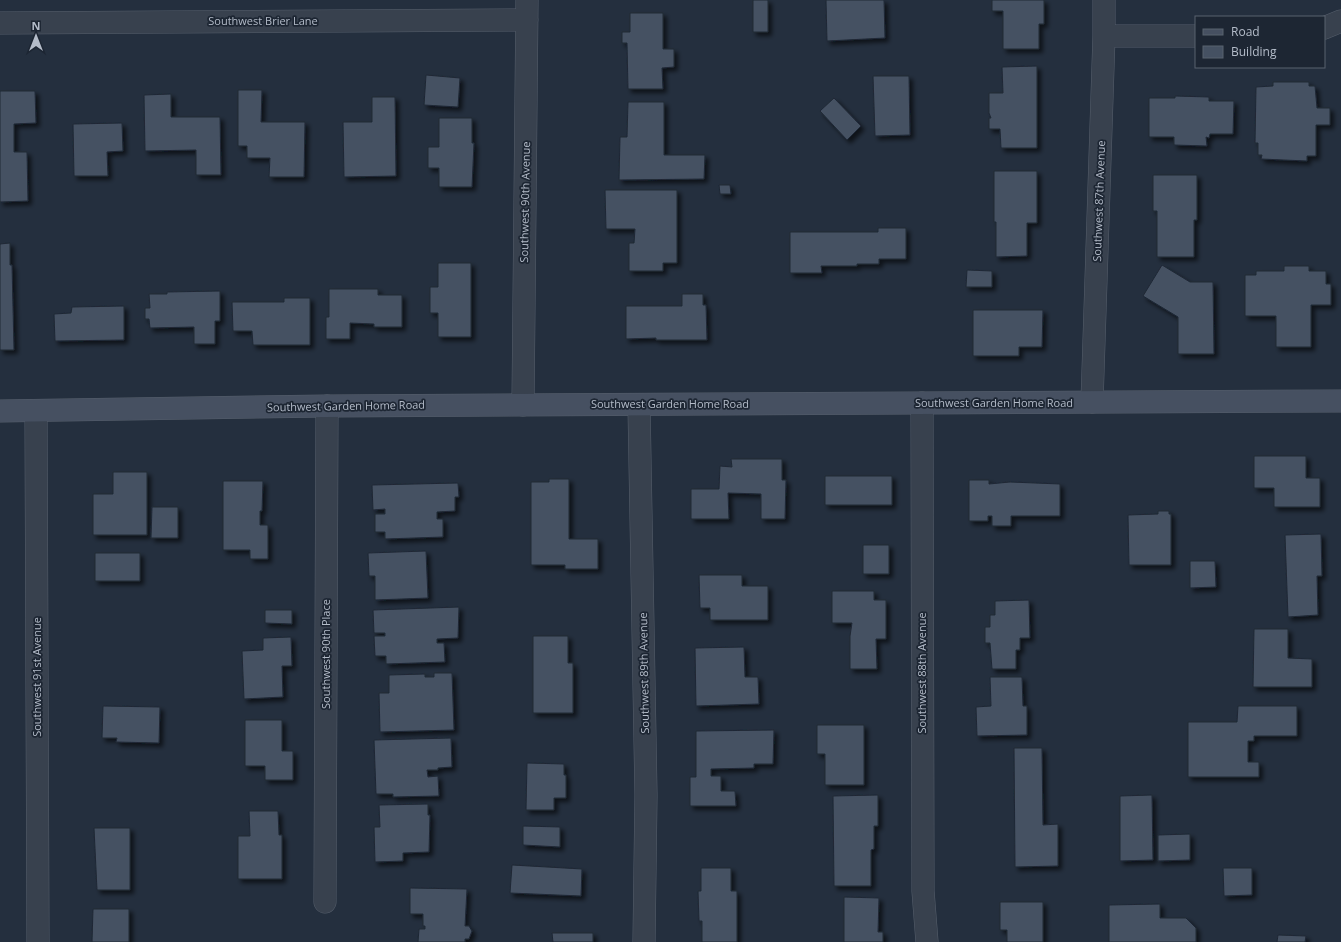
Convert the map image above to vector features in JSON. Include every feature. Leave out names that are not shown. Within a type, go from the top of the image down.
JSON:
[{"type":"main road","name":"Southwest Garden Home Road","points":[[0,411],[327,406],[1341,401]]},
{"type":"street","name":"Southwest 87th Avenue","points":[[1092,402],[1104,0]]},
{"type":"street","name":"Southwest Brier Lane","points":[[0,23],[527,10]]},
{"type":"street","name":"Southwest 90th Avenue","points":[[523,405],[527,10]]},
{"type":"street","points":[[1325,28],[1341,21]]},
{"type":"street","points":[[1104,36],[1195,36]]},
{"type":"street","name":"Southwest 88th Avenue","points":[[922,403],[923,891],[927,942]]},
{"type":"street","name":"Southwest 89th Avenue","points":[[638,405],[646,795],[644,942]]},
{"type":"street","name":"Southwest 90th Place","points":[[325,902],[327,406]]},
{"type":"street","name":"Southwest 91st Avenue","points":[[36,411],[38,942]]},
{"type":"building","points":[[753,0],[768,0],[768,32],[753,32]]},
{"type":"building","points":[[826,0],[884,0],[885,38],[827,41]]},
{"type":"building","points":[[992,0],[1044,0],[1044,24],[1039,24],[1039,49],[1003,49],[1003,11],[992,11]]},
{"type":"building","points":[[630,13],[663,13],[663,49],[674,49],[674,67],[662,68],[663,89],[628,89],[627,43],[622,43],[622,32],[630,32]]},
{"type":"building","points":[[1037,66],[1037,148],[1001,148],[1000,129],[989,129],[989,118],[991,118],[989,113],[989,93],[1003,93],[1002,67]]},
{"type":"building","points":[[426,75],[460,78],[458,107],[424,105]]},
{"type":"building","points":[[873,76],[909,76],[910,135],[875,136]]},
{"type":"building","points":[[1273,82],[1309,82],[1309,86],[1315,86],[1317,108],[1330,108],[1330,125],[1316,125],[1316,156],[1307,156],[1307,161],[1261,159],[1262,155],[1258,155],[1258,143],[1255,143],[1256,87],[1273,86]]},
{"type":"building","points":[[238,90],[262,90],[261,122],[305,122],[304,177],[269,177],[270,158],[247,158],[247,146],[238,146]]},
{"type":"building","points":[[0,91],[35,91],[36,123],[14,124],[14,152],[27,152],[28,201],[0,202]]},
{"type":"building","points":[[171,94],[171,117],[220,117],[221,175],[196,175],[196,150],[145,151],[144,95]]},
{"type":"building","points":[[1175,96],[1209,97],[1209,101],[1234,101],[1233,134],[1210,134],[1209,138],[1206,137],[1207,146],[1174,145],[1174,137],[1149,137],[1149,98],[1175,98]]},
{"type":"building","points":[[372,97],[395,97],[396,176],[344,177],[343,122],[372,122]]},
{"type":"building","points":[[834,98],[861,126],[847,140],[820,111]]},
{"type":"building","points":[[628,102],[664,102],[664,155],[705,155],[704,179],[619,180],[620,137],[627,137]]},
{"type":"building","points":[[439,118],[472,118],[472,143],[474,143],[472,187],[439,187],[439,168],[428,168],[428,147],[439,147]]},
{"type":"building","points":[[122,123],[123,151],[107,152],[108,176],[74,176],[73,124]]},
{"type":"building","points":[[994,171],[1037,171],[1037,223],[1027,223],[1027,256],[996,257]]},
{"type":"building","points":[[1153,175],[1197,175],[1197,220],[1194,220],[1194,257],[1157,257],[1157,211],[1153,211]]},
{"type":"building","points":[[719,185],[730,185],[731,194],[720,194]]},
{"type":"building","points":[[605,190],[677,190],[677,263],[663,263],[663,271],[629,271],[629,243],[634,243],[635,229],[606,229]]},
{"type":"building","points":[[878,228],[906,228],[906,259],[879,259],[879,264],[857,264],[857,266],[821,266],[822,273],[790,273],[790,232],[878,232]]},
{"type":"building","points":[[10,243],[14,350],[0,350],[0,244]]},
{"type":"building","points":[[438,263],[471,263],[471,337],[438,337],[438,313],[430,313],[430,287],[438,287]]},
{"type":"building","points":[[1162,265],[1190,282],[1213,282],[1214,354],[1178,354],[1178,317],[1143,296]]},
{"type":"building","points":[[1284,266],[1309,266],[1309,271],[1326,271],[1326,284],[1331,284],[1331,305],[1311,305],[1311,347],[1276,347],[1276,316],[1245,316],[1245,275],[1256,275],[1256,271],[1284,271]]},
{"type":"building","points":[[967,270],[992,271],[992,287],[966,287]]},
{"type":"building","points":[[329,289],[378,289],[378,295],[402,295],[402,327],[374,327],[374,324],[350,323],[350,339],[326,339],[326,317],[329,317]]},
{"type":"building","points":[[220,291],[220,321],[215,321],[215,344],[194,344],[194,327],[150,328],[149,319],[145,319],[145,308],[150,308],[149,294],[167,294],[167,292]]},
{"type":"building","points":[[682,294],[703,294],[703,305],[706,305],[707,340],[656,340],[656,338],[626,339],[626,306],[682,306]]},
{"type":"building","points":[[284,298],[310,298],[310,345],[253,345],[252,331],[233,331],[232,302],[284,302]]},
{"type":"building","points":[[124,306],[124,340],[55,341],[54,314],[71,313],[72,307]]},
{"type":"building","points":[[973,310],[1043,310],[1042,347],[1019,347],[1019,356],[973,356]]},
{"type":"building","points":[[1254,456],[1306,456],[1306,478],[1320,478],[1320,507],[1274,507],[1274,488],[1254,488]]},
{"type":"building","points":[[731,459],[782,459],[782,480],[786,480],[785,519],[761,519],[761,494],[728,493],[729,519],[691,519],[691,489],[719,489],[720,466],[732,467]]},
{"type":"building","points":[[113,472],[147,472],[147,535],[93,535],[93,494],[113,494]]},
{"type":"building","points":[[825,476],[892,476],[892,505],[825,505]]},
{"type":"building","points":[[549,479],[569,479],[569,539],[598,539],[598,569],[565,569],[565,565],[531,565],[531,482],[549,482]]},
{"type":"building","points":[[969,480],[989,480],[989,484],[1010,482],[1060,484],[1060,516],[1011,516],[1011,526],[992,526],[992,516],[988,516],[988,521],[969,521]]},
{"type":"building","points":[[223,481],[263,481],[260,525],[268,525],[268,559],[250,559],[250,550],[223,550]]},
{"type":"building","points":[[458,483],[459,497],[455,497],[455,511],[437,512],[437,519],[443,519],[443,537],[385,539],[385,532],[375,532],[375,514],[385,514],[385,509],[373,510],[372,485]]},
{"type":"building","points":[[152,507],[178,507],[178,538],[151,538]]},
{"type":"building","points":[[1158,511],[1169,511],[1169,514],[1171,514],[1171,565],[1129,565],[1128,515],[1158,514]]},
{"type":"building","points":[[1321,534],[1322,576],[1317,576],[1318,615],[1288,617],[1285,535]]},
{"type":"building","points":[[863,545],[889,545],[889,574],[863,574]]},
{"type":"building","points":[[426,551],[428,598],[375,600],[375,576],[369,576],[368,553]]},
{"type":"building","points":[[95,553],[140,553],[140,581],[95,581]]},
{"type":"building","points":[[1190,561],[1215,561],[1216,587],[1190,588]]},
{"type":"building","points":[[699,575],[742,575],[742,586],[768,586],[768,620],[710,620],[710,608],[700,608]]},
{"type":"building","points":[[832,591],[874,591],[874,600],[886,600],[886,639],[876,639],[877,669],[850,669],[850,636],[852,623],[832,623]]},
{"type":"building","points":[[1029,600],[1030,638],[1020,638],[1020,650],[1016,650],[1016,669],[992,669],[990,643],[985,643],[985,627],[990,627],[990,615],[995,615],[995,601]]},
{"type":"building","points":[[459,607],[458,638],[437,639],[437,643],[444,643],[445,662],[386,664],[386,656],[375,656],[374,636],[385,636],[385,633],[374,633],[373,610]]},
{"type":"building","points":[[265,610],[292,610],[292,624],[265,623]]},
{"type":"building","points":[[1254,629],[1288,629],[1288,658],[1312,659],[1312,687],[1253,687]]},
{"type":"building","points":[[533,636],[568,636],[568,663],[573,663],[573,713],[533,713]]},
{"type":"building","points":[[291,637],[292,666],[282,666],[283,697],[244,699],[242,651],[263,650],[263,638]]},
{"type":"building","points":[[744,647],[745,677],[758,677],[759,704],[696,706],[695,648]]},
{"type":"building","points":[[434,673],[452,673],[454,730],[380,732],[379,693],[389,693],[389,675],[425,674],[425,677],[434,677]]},
{"type":"building","points":[[990,677],[1022,677],[1023,706],[1027,706],[1027,735],[977,736],[976,707],[991,706]]},
{"type":"building","points":[[103,706],[160,707],[159,743],[116,742],[117,738],[102,738]]},
{"type":"building","points":[[1238,706],[1297,706],[1297,736],[1254,736],[1254,741],[1248,741],[1248,762],[1259,762],[1259,777],[1188,777],[1188,722],[1237,722]]},
{"type":"building","points":[[245,720],[282,720],[282,751],[293,751],[293,780],[265,780],[265,766],[245,766]]},
{"type":"building","points":[[817,725],[864,725],[864,785],[825,785],[825,754],[817,754]]},
{"type":"building","points":[[774,730],[773,764],[754,764],[754,768],[711,769],[711,776],[721,776],[721,791],[735,791],[736,806],[690,806],[690,777],[696,777],[696,731]]},
{"type":"building","points":[[451,738],[452,767],[438,768],[438,770],[427,770],[428,777],[438,776],[439,796],[393,797],[393,794],[376,794],[374,740]]},
{"type":"building","points":[[1014,748],[1042,748],[1043,825],[1058,824],[1058,866],[1015,867]]},
{"type":"building","points":[[527,763],[564,764],[564,775],[566,775],[566,798],[554,798],[554,810],[526,810]]},
{"type":"building","points":[[878,795],[878,826],[874,826],[874,849],[871,850],[871,886],[834,886],[833,796]]},
{"type":"building","points":[[1152,795],[1153,860],[1120,861],[1120,796]]},
{"type":"building","points":[[428,804],[428,815],[430,815],[429,852],[403,853],[403,861],[375,862],[374,827],[380,827],[379,805]]},
{"type":"building","points":[[249,811],[278,811],[279,835],[282,835],[282,879],[238,879],[238,836],[250,836]]},
{"type":"building","points":[[523,826],[560,827],[560,847],[523,845]]},
{"type":"building","points":[[94,828],[130,828],[130,890],[97,890]]},
{"type":"building","points":[[1190,834],[1190,860],[1158,861],[1158,835]]},
{"type":"building","points":[[512,865],[582,869],[581,896],[510,893]]},
{"type":"building","points":[[701,868],[731,868],[731,891],[737,891],[737,942],[702,942],[702,921],[699,921],[698,891],[701,891]]},
{"type":"building","points":[[1223,868],[1252,868],[1252,895],[1224,896]]},
{"type":"building","points":[[410,888],[467,889],[465,926],[469,926],[472,931],[469,939],[465,939],[465,942],[418,942],[419,929],[425,929],[425,926],[423,926],[423,914],[410,914]]},
{"type":"building","points":[[844,897],[879,898],[878,932],[883,932],[883,942],[844,942]]},
{"type":"building","points":[[1000,902],[1043,902],[1043,942],[1007,942],[1007,930],[1000,930]]},
{"type":"building","points":[[1160,904],[1160,918],[1186,918],[1196,928],[1196,942],[1109,942],[1109,905]]},
{"type":"building","points":[[93,909],[129,909],[129,942],[92,942]]},
{"type":"building","points":[[552,933],[593,933],[593,942],[553,942]]},
{"type":"building","points":[[1278,935],[1306,936],[1305,942],[1277,942]]}]
